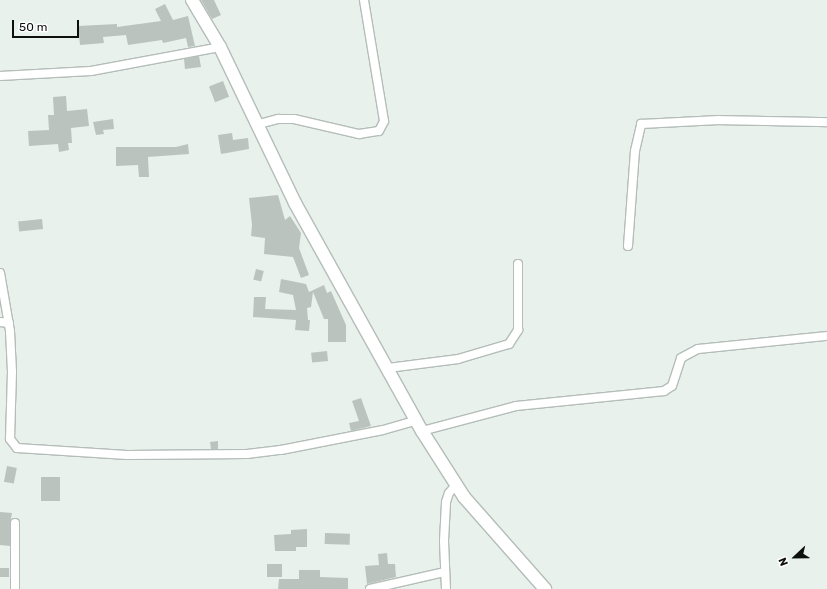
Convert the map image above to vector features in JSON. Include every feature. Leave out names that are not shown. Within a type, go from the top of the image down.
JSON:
[{"type":"main road","points":[[192,0],[220,47],[259,124],[295,202],[419,426],[456,485],[476,513],[545,589]]},
{"type":"street","points":[[259,124],[278,119],[294,119],[359,134],[379,131],[384,121],[364,0]]},
{"type":"street","points":[[0,76],[91,71],[220,47]]},
{"type":"street","points":[[628,246],[635,151],[641,124],[719,120],[827,122]]},
{"type":"street","points":[[388,368],[458,359],[509,344],[518,330],[518,264]]},
{"type":"street","points":[[0,273],[9,323],[12,372],[10,439],[17,448],[126,455],[247,454],[281,450],[419,426],[516,406],[664,391],[672,386],[681,358],[698,349],[827,336]]},
{"type":"street","points":[[0,322],[9,323]]},
{"type":"street","points":[[446,589],[446,502],[449,493],[456,485]]},
{"type":"street","points":[[14,523],[15,589]]},
{"type":"street","points":[[370,589],[445,572]]},
{"type":"building","points":[[201,0],[214,0],[221,15],[212,19]]},
{"type":"building","points":[[165,4],[173,20],[188,16],[195,46],[188,47],[186,38],[163,43],[162,40],[128,45],[126,35],[103,37],[104,43],[80,45],[78,26],[117,24],[117,27],[161,21],[155,9]]},
{"type":"building","points":[[199,56],[201,67],[185,69],[184,59]]},
{"type":"building","points":[[223,81],[229,97],[215,102],[209,86]]},
{"type":"building","points":[[66,96],[67,111],[87,109],[89,126],[71,128],[72,143],[68,143],[69,150],[59,152],[58,144],[29,146],[28,131],[49,130],[48,115],[54,115],[53,97]]},
{"type":"building","points":[[113,119],[114,129],[103,130],[104,134],[96,135],[93,122]]},
{"type":"building","points":[[232,133],[233,140],[248,138],[249,149],[221,154],[218,135]]},
{"type":"building","points":[[188,144],[189,154],[148,157],[149,177],[139,177],[138,165],[116,166],[116,147],[176,147]]},
{"type":"building","points":[[278,195],[285,220],[290,216],[301,233],[299,248],[309,275],[301,278],[293,257],[264,254],[265,238],[251,236],[252,225],[249,198]]},
{"type":"building","points":[[42,219],[43,229],[19,231],[18,222]]},
{"type":"building","points":[[256,269],[264,271],[261,282],[253,280]]},
{"type":"building","points":[[281,279],[306,284],[309,292],[324,285],[327,293],[331,291],[346,325],[346,342],[328,342],[328,319],[324,319],[313,292],[311,307],[307,308],[308,320],[310,320],[309,331],[295,330],[296,320],[253,317],[254,297],[266,297],[265,309],[296,310],[293,295],[279,292]]},
{"type":"building","points":[[327,351],[328,361],[312,363],[311,353]]},
{"type":"building","points":[[361,398],[371,426],[351,431],[349,423],[359,421],[352,401]]},
{"type":"building","points":[[218,441],[218,449],[211,449],[210,442]]},
{"type":"building","points":[[7,466],[17,468],[14,484],[4,482]]},
{"type":"building","points":[[41,477],[60,477],[60,501],[41,501]]},
{"type":"building","points":[[0,512],[12,513],[10,523],[10,546],[0,545]]},
{"type":"building","points":[[307,529],[307,547],[296,547],[296,551],[275,551],[274,535],[291,534],[291,530]]},
{"type":"building","points":[[325,533],[350,534],[350,545],[325,544]]},
{"type":"building","points":[[387,553],[388,564],[395,564],[396,577],[367,584],[365,566],[379,565],[378,554]]},
{"type":"building","points":[[267,564],[282,564],[282,577],[267,577]]},
{"type":"building","points":[[0,568],[9,568],[9,577],[0,577]]},
{"type":"building","points":[[299,570],[320,570],[320,577],[348,578],[348,589],[278,589],[279,579],[299,579]]}]
